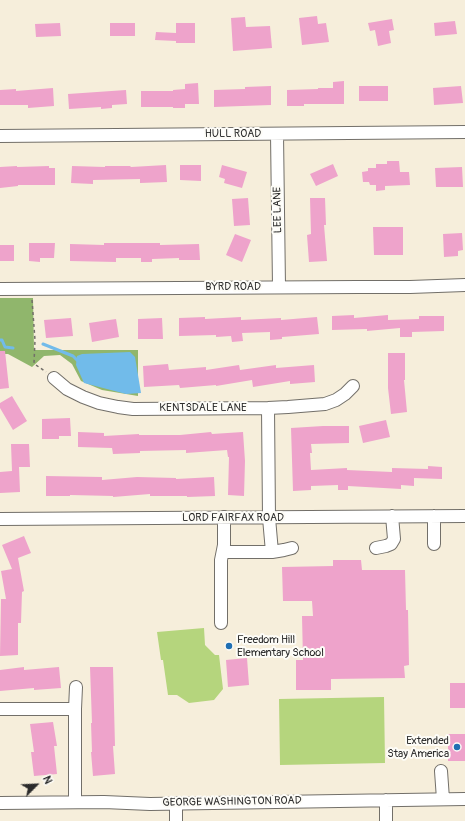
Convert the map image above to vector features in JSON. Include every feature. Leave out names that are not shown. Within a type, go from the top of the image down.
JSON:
[{"type":"street","name":"HULL ROAD","points":[[0,136],[465,132]]},
{"type":"street","name":"LEE LANE","points":[[277,134],[279,287]]},
{"type":"street","name":"BYRD ROAD","points":[[0,289],[465,286]]},
{"type":"street","name":"KENTSDALE LANE","points":[[54,378],[67,389],[83,397],[99,403],[133,409],[268,408],[325,404],[336,400],[353,386]]},
{"type":"street","points":[[268,408],[269,518],[272,552]]},
{"type":"street","points":[[376,548],[391,544],[394,539],[392,516]]},
{"type":"street","points":[[434,516],[434,544]]},
{"type":"street","name":"LORD FAIRFAX ROAD","points":[[0,519],[465,516]]},
{"type":"street","points":[[221,623],[220,560],[224,545],[224,517]]},
{"type":"street","points":[[223,552],[272,552],[292,548]]},
{"type":"street","points":[[75,802],[76,687]]},
{"type":"street","points":[[0,709],[75,709]]},
{"type":"street","points":[[441,771],[443,799]]},
{"type":"street","name":"GEORGE WASHINGTON ROAD","points":[[0,803],[176,803],[465,799]]},
{"type":"street","points":[[386,800],[386,821]]},
{"type":"street","points":[[176,803],[176,821]]},
{"type":"path","points":[[31,288],[35,340],[34,362],[54,378]]},
{"type":"green space","points":[[0,298],[33,298],[34,350],[138,350],[138,396],[102,390],[81,381],[72,364],[60,355],[44,356],[32,367],[8,354],[0,354]]},
{"type":"green space","points":[[204,628],[205,645],[215,655],[219,655],[223,689],[214,700],[189,703],[177,695],[168,695],[157,632]]},
{"type":"green space","points":[[384,697],[385,763],[280,765],[279,699]]},
{"type":"water","points":[[130,352],[135,357],[141,393],[126,394],[84,383],[76,365],[77,356],[82,354]]},
{"type":"building","points":[[317,16],[318,24],[326,23],[329,42],[302,45],[299,18]]},
{"type":"building","points":[[245,17],[246,27],[270,26],[272,48],[233,51],[231,18]]},
{"type":"building","points":[[392,19],[394,30],[389,31],[391,43],[378,46],[375,30],[370,31],[368,23]]},
{"type":"building","points":[[455,21],[457,34],[435,36],[434,23]]},
{"type":"building","points":[[60,23],[61,36],[36,37],[35,24]]},
{"type":"building","points":[[110,23],[135,23],[135,36],[110,36]]},
{"type":"building","points":[[176,23],[195,23],[195,43],[176,43],[176,41],[155,40],[156,32],[176,33]]},
{"type":"building","points":[[344,81],[344,104],[304,104],[304,106],[287,106],[287,90],[333,88],[333,82]]},
{"type":"building","points":[[198,83],[199,104],[185,104],[185,108],[141,107],[141,91],[173,91],[185,89],[185,84]]},
{"type":"building","points":[[271,86],[271,105],[214,107],[214,90]]},
{"type":"building","points":[[359,86],[388,86],[388,101],[359,101]]},
{"type":"building","points":[[461,86],[463,103],[434,105],[433,88]]},
{"type":"building","points":[[53,88],[54,106],[28,108],[28,105],[0,105],[0,90],[16,89],[16,91]]},
{"type":"building","points":[[126,90],[127,104],[112,105],[112,108],[101,109],[101,107],[69,109],[68,94]]},
{"type":"building","points":[[387,161],[399,161],[400,172],[409,172],[410,185],[385,186],[385,190],[376,191],[376,185],[370,185],[369,182],[363,182],[362,172],[368,171],[368,168],[376,168],[376,164],[387,164]]},
{"type":"building","points":[[333,164],[338,176],[316,186],[310,174]]},
{"type":"building","points":[[166,165],[167,182],[140,183],[140,179],[93,180],[93,184],[71,183],[72,166],[131,167]]},
{"type":"building","points":[[180,165],[201,165],[201,181],[180,180]]},
{"type":"building","points":[[222,165],[247,172],[242,188],[224,183],[225,179],[219,177]]},
{"type":"building","points":[[49,166],[49,168],[55,168],[55,185],[18,185],[0,188],[0,167]]},
{"type":"building","points":[[462,167],[463,187],[436,187],[435,168]]},
{"type":"building","points":[[248,198],[250,225],[234,226],[232,199]]},
{"type":"building","points":[[310,198],[325,198],[326,225],[324,225],[327,261],[309,262],[307,235],[311,234]]},
{"type":"building","points":[[373,227],[403,227],[403,255],[374,255]]},
{"type":"building","points":[[462,233],[463,250],[458,251],[458,256],[444,257],[443,234]]},
{"type":"building","points":[[235,234],[251,240],[242,262],[226,255]]},
{"type":"building","points":[[29,243],[55,243],[54,258],[40,258],[40,262],[29,261]]},
{"type":"building","points":[[104,243],[160,243],[160,245],[199,244],[200,260],[179,260],[179,258],[152,259],[152,262],[141,262],[141,258],[116,258],[116,262],[70,261],[70,244],[104,245]]},
{"type":"building","points":[[0,245],[14,245],[14,261],[0,261]]},
{"type":"building","points":[[354,315],[354,318],[388,315],[388,320],[419,319],[419,316],[444,316],[444,331],[412,332],[412,337],[400,337],[400,328],[367,331],[367,329],[332,330],[332,316]]},
{"type":"building","points":[[205,317],[205,319],[241,317],[241,320],[281,318],[281,320],[317,317],[319,334],[282,337],[282,339],[270,340],[270,332],[242,333],[243,341],[232,342],[231,336],[179,336],[179,318]]},
{"type":"building","points":[[71,318],[73,336],[46,338],[44,320]]},
{"type":"building","points":[[162,318],[163,339],[138,339],[138,319]]},
{"type":"building","points":[[116,319],[119,337],[92,342],[89,323]]},
{"type":"building","points":[[0,351],[5,351],[9,388],[0,389]]},
{"type":"building","points":[[388,353],[405,353],[404,380],[407,412],[391,414],[388,388]]},
{"type":"building","points":[[168,364],[169,370],[206,367],[206,370],[239,365],[240,370],[276,365],[276,368],[314,365],[315,382],[290,384],[290,381],[253,387],[252,380],[216,386],[180,388],[179,385],[144,387],[143,366]]},
{"type":"building","points":[[12,396],[27,421],[13,430],[0,408],[0,403]]},
{"type":"building","points":[[70,418],[71,436],[59,436],[59,439],[42,439],[42,419]]},
{"type":"building","points":[[386,420],[390,437],[363,443],[359,426]]},
{"type":"building","points":[[349,426],[349,443],[311,444],[311,470],[347,468],[347,470],[392,472],[392,468],[428,469],[428,466],[442,467],[442,479],[414,478],[414,486],[401,485],[401,489],[348,486],[348,490],[338,490],[338,485],[311,486],[311,490],[293,491],[291,428]]},
{"type":"building","points":[[78,432],[104,433],[104,436],[243,432],[245,461],[244,496],[228,495],[229,457],[227,450],[186,453],[186,450],[140,451],[140,453],[113,454],[112,448],[78,447]]},
{"type":"building","points":[[11,444],[29,444],[30,467],[19,467],[20,492],[0,493],[0,472],[12,471]]},
{"type":"building","points":[[46,476],[102,477],[102,480],[137,477],[176,479],[214,477],[215,496],[150,496],[150,494],[113,497],[70,495],[46,496]]},
{"type":"building","points":[[24,536],[31,553],[18,558],[24,591],[22,592],[21,623],[18,623],[18,655],[0,656],[1,599],[6,599],[1,571],[12,569],[2,545]]},
{"type":"building","points":[[333,560],[361,560],[362,570],[405,570],[406,610],[408,610],[409,665],[404,666],[405,678],[331,679],[331,690],[296,690],[296,660],[303,660],[302,616],[313,616],[312,601],[283,601],[282,567],[333,566]]},
{"type":"building","points":[[247,658],[249,685],[228,687],[226,660]]},
{"type":"building","points":[[24,667],[24,670],[59,667],[61,688],[34,690],[34,688],[0,691],[0,670]]},
{"type":"building","points":[[90,667],[113,667],[115,746],[113,746],[115,774],[93,776],[91,752],[92,723]]},
{"type":"building","name":"Extended Stay America","points":[[450,683],[465,683],[465,708],[450,708]]},
{"type":"building","points":[[53,722],[57,746],[54,746],[57,774],[34,776],[31,752],[34,752],[30,724]]},
{"type":"building","name":"Extended Stay America","points":[[448,734],[465,734],[465,761],[448,761]]},
{"type":"waterway","points":[[0,340],[2,340],[5,347],[13,348]]},
{"type":"waterway","points":[[43,344],[73,356],[79,362]]},
{"type":"place","name":"Freedom Hill Elementary School","points":[[229,646]]},
{"type":"place","name":"Extended Stay America","points":[[457,747]]}]
